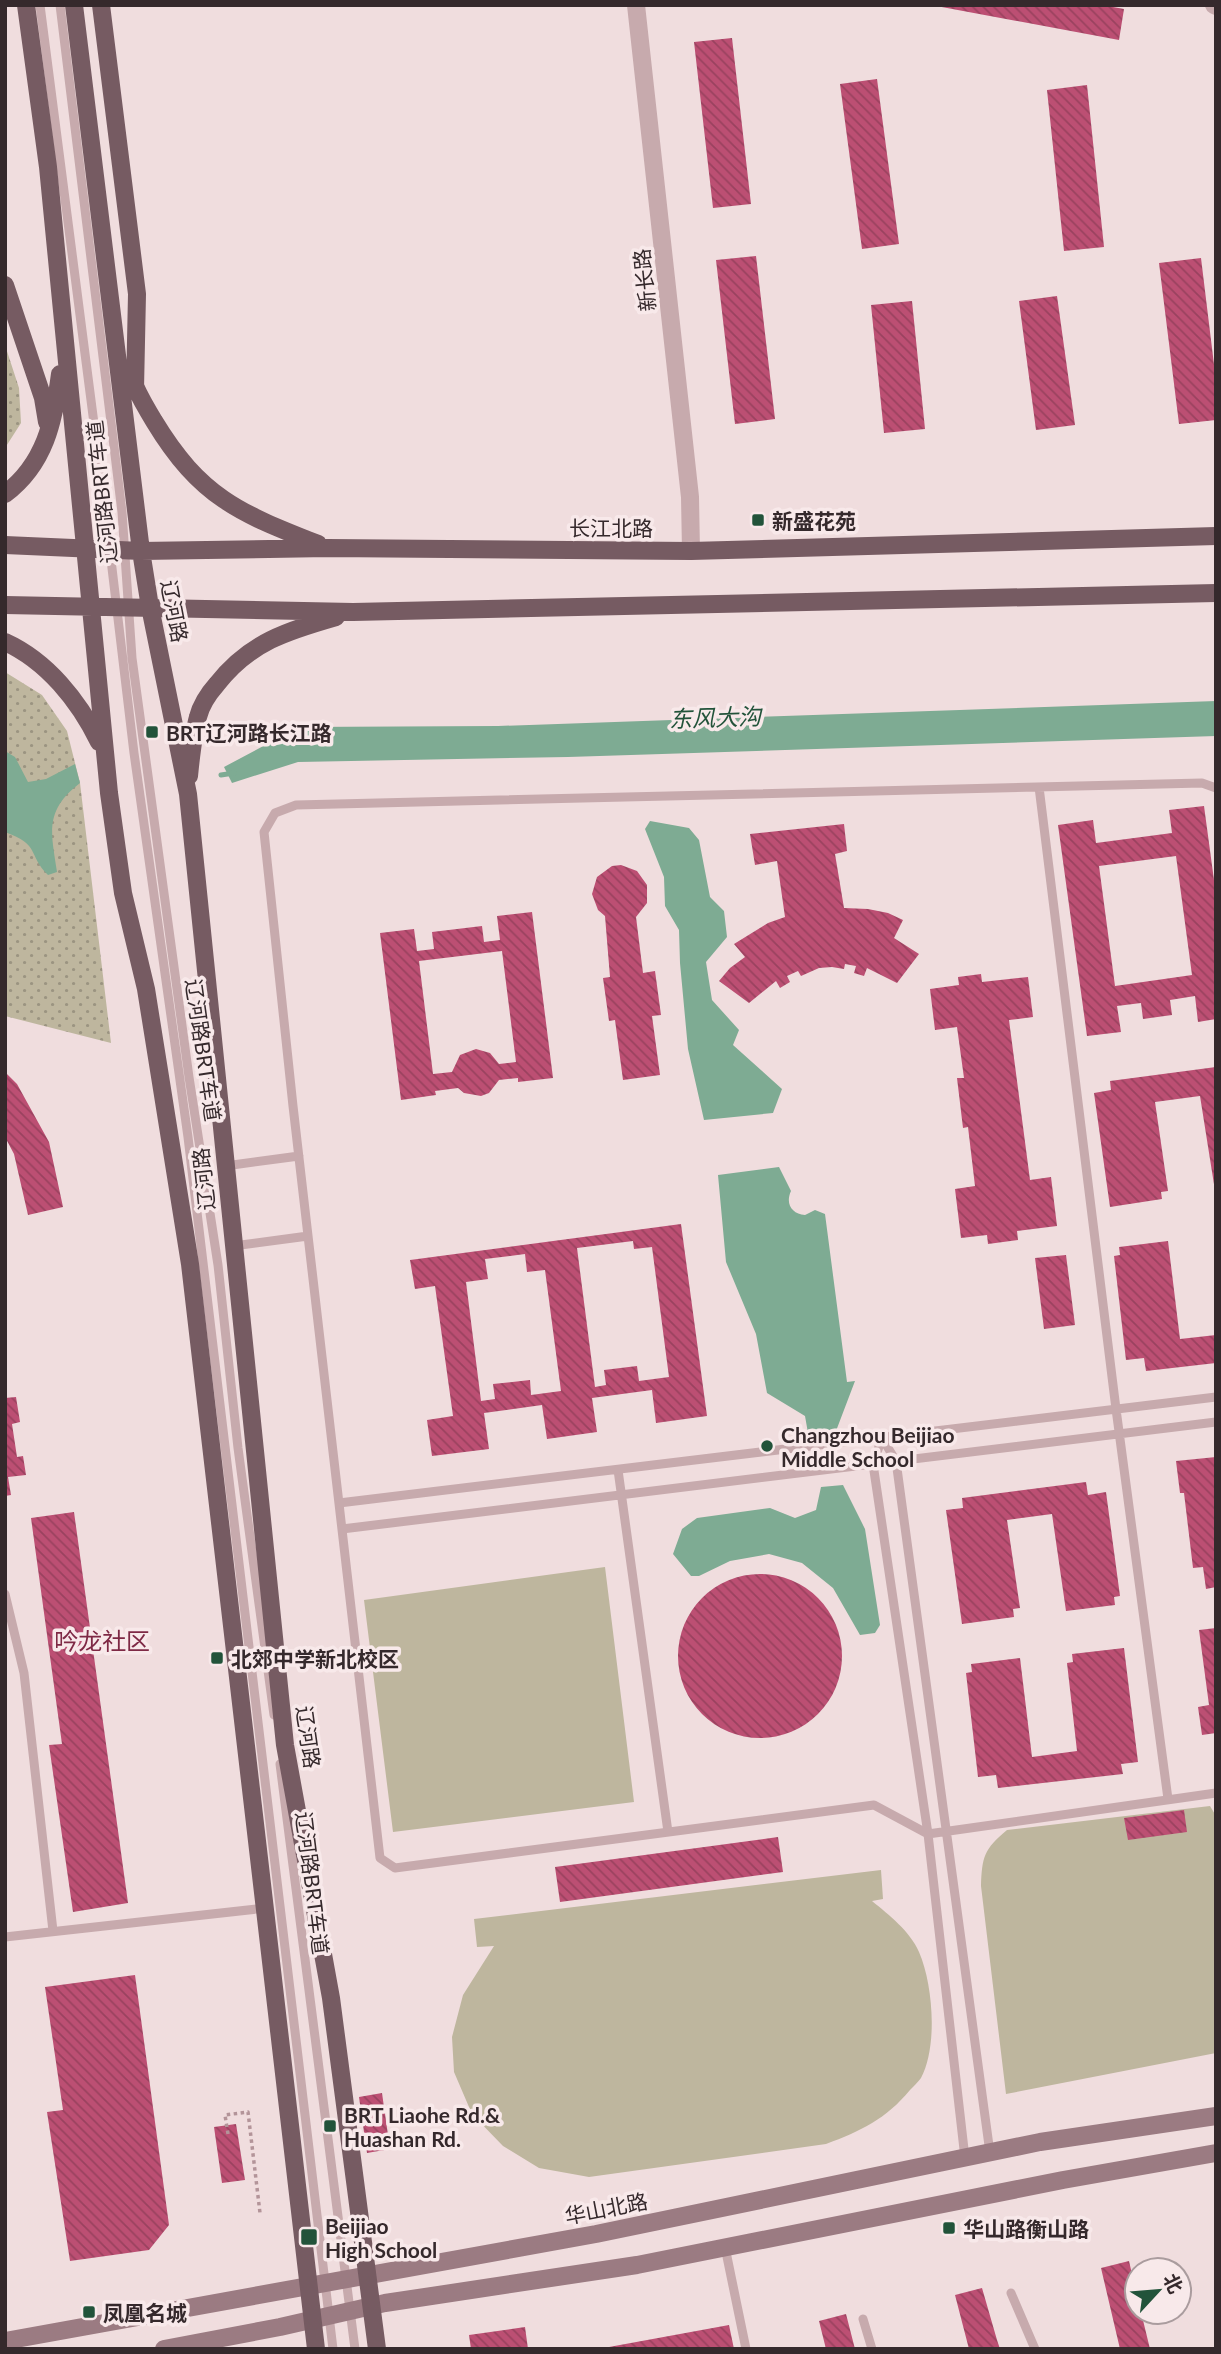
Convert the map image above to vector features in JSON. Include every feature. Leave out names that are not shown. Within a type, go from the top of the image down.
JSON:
[{"type":"main road","name":"辽河路","points":[[26,5],[48,167],[109,793],[123,893],[146,989],[190,1264],[266,1908],[321,2317],[316,2349]]},
{"type":"main road","name":"辽河路","points":[[74,5],[112,312],[126,550],[150,607],[185,754],[285,1745],[331,1998],[377,2349]]},
{"type":"main road","points":[[101,5],[137,294],[135,389]]},
{"type":"main road","points":[[5,285],[43,398],[48,419],[44,444]]},
{"type":"main road","points":[[112,312],[135,389],[189,471],[213,494],[234,508],[328,548]]},
{"type":"main road","points":[[5,494],[24,477],[38,459],[44,444],[57,396],[64,342]]},
{"type":"main road","name":"长江北路","points":[[5,545],[126,550],[328,548],[691,551],[1216,536]]},
{"type":"main road","points":[[5,604],[353,612],[1216,593]]},
{"type":"main road","points":[[185,754],[198,715],[211,692],[248,652],[271,638],[353,612]]},
{"type":"main road","points":[[5,642],[42,665],[74,699],[105,755]]},
{"type":"main road","name":"华山北路","points":[[5,2342],[596,2234],[1040,2142],[1216,2116]]},
{"type":"main road","points":[[164,2349],[280,2327],[370,2306],[637,2265],[1063,2180],[1216,2153]]},
{"type":"street","name":"新长路","points":[[636,5],[690,497],[691,551]]},
{"type":"lane","name":"辽河路BRT车道","points":[[40,5],[126,550],[122,607],[132,658],[218,1265],[238,1448],[355,2349]]},
{"type":"lane","name":"辽河路BRT车道","points":[[60,5],[126,550],[122,607],[134,753],[188,1137],[317,2285]]},
{"type":"lane","points":[[1216,788],[1202,783],[296,805],[275,814],[264,832],[380,1858],[395,1868],[874,1805],[928,1834],[1216,1793]]},
{"type":"lane","points":[[1038,787],[1168,1800]]},
{"type":"lane","points":[[225,1166],[299,1156]]},
{"type":"lane","points":[[233,1246],[308,1236]]},
{"type":"lane","points":[[339,1503],[1216,1397]]},
{"type":"lane","points":[[342,1529],[1216,1422]]},
{"type":"lane","points":[[882,1438],[896,1461],[990,2153]]},
{"type":"lane","points":[[882,1438],[873,1464],[928,1834],[965,2158]]},
{"type":"lane","points":[[618,1470],[668,1832]]},
{"type":"lane","points":[[5,1594],[24,1673],[52,1931]]},
{"type":"lane","points":[[5,1937],[266,1908]]},
{"type":"lane","points":[[725,2247],[746,2349]]},
{"type":"lane","points":[[1011,2293],[1035,2349]]},
{"type":"lane","points":[[321,2317],[333,2349]]},
{"type":"lane","points":[[863,2319],[872,2349]]},
{"type":"path","points":[[228,2134],[225,2115],[248,2112],[260,2213]]},
{"type":"shaded area","points":[[5,345],[19,388],[21,423],[5,448]]},
{"type":"shaded area","points":[[5,672],[42,695],[67,731],[80,783],[111,1043],[5,1016]]},
{"type":"shaded area","points":[[1216,701],[1216,736],[568,757],[298,762],[232,783],[224,767],[299,727],[498,726]]},
{"type":"shaded area","points":[[5,751],[15,757],[28,782],[46,779],[75,764],[80,783],[60,803],[53,823],[57,872],[48,875],[24,841],[5,832]]},
{"type":"shaded area","points":[[650,821],[689,828],[699,840],[710,897],[724,911],[727,937],[706,962],[712,1000],[739,1030],[733,1045],[782,1089],[773,1113],[704,1120],[688,1049],[679,930],[665,906],[664,877],[645,829]]},
{"type":"shaded area","points":[[779,1167],[791,1191],[791,1208],[805,1215],[815,1210],[825,1214],[847,1382],[855,1381],[836,1431],[808,1433],[805,1416],[767,1393],[756,1334],[726,1262],[718,1175]]},
{"type":"shaded area","points":[[843,1485],[865,1529],[880,1625],[875,1633],[860,1635],[833,1588],[802,1563],[769,1554],[730,1561],[699,1576],[691,1576],[673,1554],[682,1529],[697,1518],[770,1508],[795,1518],[816,1510],[821,1487]]},
{"type":"shaded area","points":[[605,1567],[634,1802],[393,1832],[364,1600]]},
{"type":"shaded area","points":[[1210,1806],[1216,1816],[1216,2053],[1006,2094],[981,1886],[982,1868],[989,1848],[1007,1830]]},
{"type":"shaded area","points":[[881,1870],[883,1899],[872,1901],[905,1930],[919,1952],[928,1981],[932,2033],[921,2078],[892,2109],[872,2123],[826,2144],[589,2177],[539,2168],[503,2146],[472,2114],[454,2072],[452,2037],[463,1995],[494,1946],[477,1947],[474,1919]]},
{"type":"building","points":[[931,5],[1102,5],[1124,9],[1119,40]]},
{"type":"building","points":[[732,38],[751,204],[713,208],[694,42]]},
{"type":"building","points":[[877,79],[899,244],[862,249],[840,84]]},
{"type":"building","points":[[1087,85],[1104,247],[1064,251],[1047,90]]},
{"type":"building","points":[[756,256],[775,419],[735,424],[716,260]]},
{"type":"building","points":[[1201,258],[1216,381],[1216,420],[1179,424],[1159,263]]},
{"type":"building","points":[[1057,296],[1075,425],[1036,430],[1019,301]]},
{"type":"building","points":[[912,301],[925,429],[884,433],[871,305]]},
{"type":"building","points":[[1204,806],[1216,895],[1216,1019],[1198,1022],[1195,996],[1170,1000],[1172,1015],[1143,1019],[1141,1003],[1117,1006],[1121,1032],[1087,1036],[1058,825],[1093,820],[1096,843],[1172,833],[1169,810]],"holes":[[[1176,856],[1192,975],[1115,986],[1099,866]]]},
{"type":"building","points":[[844,824],[847,851],[835,854],[844,908],[888,913],[903,920],[894,938],[919,954],[897,983],[867,968],[864,976],[854,973],[856,966],[845,964],[844,969],[819,968],[801,976],[798,971],[787,976],[790,982],[780,988],[776,981],[749,1003],[719,981],[745,957],[734,944],[768,923],[785,917],[777,861],[755,865],[750,834]]},
{"type":"building","points":[[621,865],[637,871],[647,885],[647,903],[636,917],[643,973],[655,971],[661,1015],[652,1016],[660,1075],[623,1080],[615,1020],[609,1021],[603,978],[610,977],[605,916],[598,910],[592,894],[597,877],[612,866]]},
{"type":"building","points":[[532,912],[553,1078],[518,1082],[518,1078],[499,1080],[489,1093],[481,1096],[464,1093],[458,1088],[435,1091],[436,1095],[401,1100],[380,933],[414,929],[417,951],[434,949],[432,932],[482,926],[484,942],[500,940],[497,916]],"holes":[[[502,951],[516,1062],[499,1064],[490,1053],[476,1049],[460,1055],[452,1072],[433,1074],[419,961]]]},
{"type":"building","points":[[981,974],[982,982],[1028,977],[1033,1017],[1009,1020],[1030,1180],[1051,1177],[1057,1226],[1017,1231],[1018,1240],[988,1244],[987,1235],[961,1238],[955,1189],[975,1186],[968,1127],[963,1128],[957,1078],[964,1078],[957,1027],[935,1030],[930,989],[959,985],[958,977]]},
{"type":"building","points":[[1216,1067],[1216,1197],[1200,1096],[1155,1102],[1168,1191],[1161,1192],[1162,1199],[1110,1207],[1094,1093],[1111,1090],[1110,1081]]},
{"type":"building","points":[[5,1072],[17,1084],[49,1142],[63,1207],[28,1215],[14,1154],[5,1137]]},
{"type":"building","points":[[681,1224],[707,1416],[656,1423],[652,1390],[592,1398],[597,1432],[547,1439],[542,1405],[484,1413],[489,1449],[432,1456],[427,1420],[453,1416],[435,1286],[415,1289],[410,1260]],"holes":[[[633,1241],[634,1249],[652,1247],[669,1377],[639,1381],[637,1366],[604,1370],[606,1385],[595,1387],[577,1248]],[[525,1254],[527,1272],[545,1270],[561,1391],[531,1395],[530,1380],[493,1384],[495,1399],[481,1401],[466,1282],[488,1279],[485,1259]]]},
{"type":"building","points":[[1168,1241],[1180,1339],[1216,1335],[1216,1363],[1146,1371],[1144,1358],[1126,1360],[1114,1256],[1120,1255],[1119,1247]]},
{"type":"building","points":[[1066,1255],[1075,1325],[1044,1329],[1035,1258]]},
{"type":"building","points":[[16,1397],[20,1422],[12,1424],[17,1457],[23,1456],[26,1475],[8,1477],[11,1495],[5,1496],[5,1398]]},
{"type":"building","points":[[1216,1457],[1216,1587],[1206,1589],[1203,1567],[1193,1568],[1184,1493],[1180,1493],[1176,1461]]},
{"type":"building","points":[[1086,1482],[1088,1495],[1106,1492],[1120,1596],[1114,1597],[1115,1605],[1066,1611],[1052,1514],[1007,1520],[1020,1608],[1013,1609],[1014,1617],[962,1624],[946,1510],[963,1508],[962,1498]]},
{"type":"building","points":[[74,1512],[128,1903],[73,1912],[49,1745],[62,1744],[31,1518]]},
{"type":"building","points":[[760,1574],[791,1580],[818,1598],[836,1625],[842,1656],[836,1687],[818,1714],[791,1732],[760,1738],[729,1732],[702,1714],[684,1687],[678,1656],[684,1625],[702,1598],[729,1580]]},
{"type":"building","points":[[1216,1628],[1216,1733],[1202,1735],[1198,1707],[1209,1705],[1199,1630]]},
{"type":"building","points":[[1124,1648],[1138,1762],[1121,1764],[1123,1774],[998,1788],[996,1775],[978,1777],[966,1673],[972,1672],[971,1664],[1020,1658],[1032,1757],[1077,1751],[1067,1663],[1073,1662],[1072,1654]]},
{"type":"building","points":[[1184,1810],[1187,1832],[1128,1840],[1124,1818]]},
{"type":"building","points":[[778,1837],[783,1872],[560,1902],[555,1867]]},
{"type":"building","points":[[135,1975],[169,2225],[149,2250],[70,2261],[47,2112],[63,2110],[45,1987]]},
{"type":"building","points":[[382,2093],[390,2149],[367,2153],[359,2097]]},
{"type":"building","points":[[236,2124],[245,2180],[222,2183],[214,2127]]},
{"type":"building","points":[[1123,2262],[1123,2326],[1144,2326],[1150,2349],[1120,2349],[1101,2268]]},
{"type":"building","points":[[982,2288],[1000,2349],[969,2349],[955,2295]]},
{"type":"building","points":[[846,2314],[855,2349],[826,2349],[819,2321]]},
{"type":"building","points":[[729,2325],[734,2349],[609,2349],[609,2347]]},
{"type":"building","points":[[525,2327],[528,2349],[471,2349],[469,2335]]},
{"type":"waterway","name":"东风大沟","points":[[221,775],[234,773]]},
{"type":"place","name":"新盛花苑","points":[[758,520]]},
{"type":"place","name":"BRT辽河路长江路","points":[[152,732]]},
{"type":"place","name":"Changzhou Beijiao Middle School","points":[[767,1446]]},
{"type":"place","name":"北郊中学新北校区","points":[[217,1658]]},
{"type":"place","name":"BRT Liaohe Rd.& Huashan Rd.","points":[[330,2126]]},
{"type":"place","name":"华山路衡山路","points":[[949,2228]]},
{"type":"place","name":"Beijiao High School","points":[[309,2237]]},
{"type":"place","name":"凤凰名城","points":[[89,2312]]},
{"type":"district","name":"吟龙社区","points":[[102,1640]]}]
